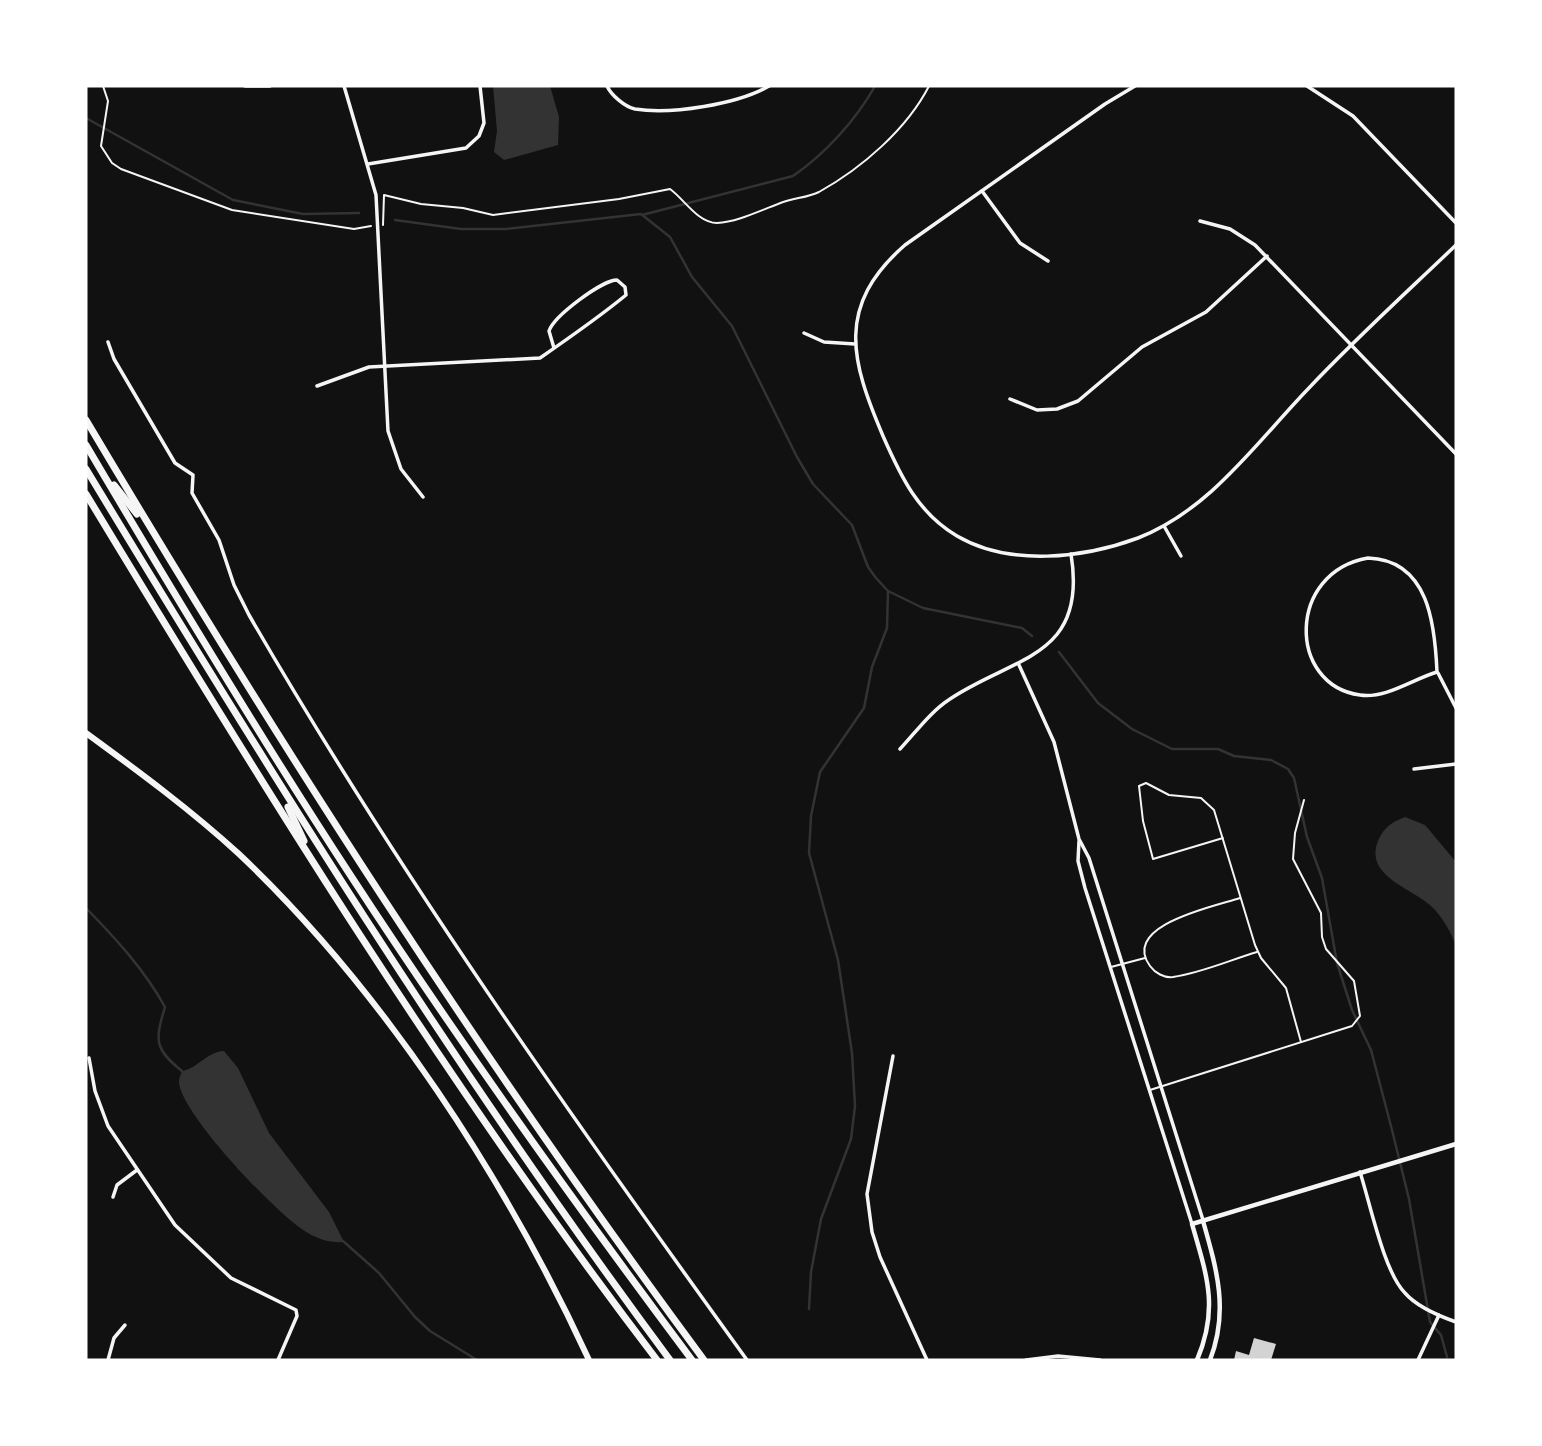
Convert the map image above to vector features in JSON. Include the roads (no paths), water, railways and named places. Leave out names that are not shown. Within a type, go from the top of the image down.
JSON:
[{"type":"highway","points":[[86,420],[284,748],[438,985],[555,1157],[704,1360]]},
{"type":"highway","points":[[86,445],[217,664],[356,884],[541,1153],[692,1360]]},
{"type":"highway","points":[[94,459],[157,540]]},
{"type":"highway","points":[[86,469],[276,781],[457,1058],[670,1360]]},
{"type":"highway","points":[[86,494],[316,867],[496,1138],[657,1360]]},
{"type":"highway","points":[[276,781],[316,867]]},
{"type":"main road","points":[[86,733],[170,796],[238,854],[296,913],[345,971],[409,1054],[478,1157],[539,1262],[589,1360]]},
{"type":"street","points":[[245,86],[270,86]]},
{"type":"street","points":[[344,86],[376,195],[388,431],[401,469],[423,497]]},
{"type":"street","points":[[368,164],[466,148],[479,136],[484,122],[480,86]]},
{"type":"street","points":[[607,86],[611,94],[633,109],[674,110],[754,94],[769,86]]},
{"type":"street","points":[[1135,86],[905,246],[884,264],[873,279],[861,305],[855,344],[859,377],[885,441],[909,491],[932,518],[959,537],[979,545],[1031,555],[1071,554],[1117,544],[1164,526],[1215,488],[1352,345],[1456,245]]},
{"type":"street","points":[[1307,86],[1353,116],[1456,223]]},
{"type":"street","points":[[982,191],[1020,243],[1048,261]]},
{"type":"street","points":[[1200,221],[1230,229],[1267,257],[1456,454]]},
{"type":"street","points":[[1010,399],[1037,410],[1057,408],[1078,401],[1142,347],[1206,312],[1267,257]]},
{"type":"street","points":[[317,386],[341,375],[385,365],[540,358],[554,348],[626,295],[622,282],[605,282],[557,318],[549,331],[554,348]]},
{"type":"street","points":[[804,333],[824,342],[855,344]]},
{"type":"street","points":[[108,342],[114,359],[176,463],[192,475],[192,493],[219,541],[248,615],[371,812],[539,1065],[747,1360]]},
{"type":"street","points":[[1164,526],[1181,556]]},
{"type":"street","points":[[900,749],[950,699],[1018,665],[1048,644],[1064,621],[1074,585],[1071,554]]},
{"type":"street","points":[[1437,672],[1369,696],[1350,692],[1333,684],[1320,669],[1307,637],[1305,621],[1316,590],[1336,570],[1357,560],[1377,558],[1395,564],[1414,580],[1428,600],[1437,672],[1456,708]]},
{"type":"street","points":[[1018,665],[1060,758],[1079,839],[1088,858],[1217,1269],[1222,1300],[1220,1328],[1210,1360]]},
{"type":"street","points":[[1414,769],[1456,764]]},
{"type":"street","points":[[1079,839],[1078,861],[1192,1224],[1210,1298],[1208,1330],[1197,1360]]},
{"type":"street","points":[[893,1056],[867,1194],[872,1232],[880,1257],[927,1360]]},
{"type":"street","points":[[89,1058],[102,1114],[175,1225],[209,1260],[240,1283],[296,1310],[297,1316],[278,1360]]},
{"type":"street","points":[[1192,1224],[1456,1144]]},
{"type":"street","points":[[113,1197],[117,1185],[137,1170]]},
{"type":"street","points":[[1360,1172],[1395,1279],[1406,1295],[1438,1315],[1456,1322]]},
{"type":"street","points":[[1418,1360],[1438,1315]]},
{"type":"street","points":[[108,1360],[114,1338],[125,1325]]},
{"type":"street","points":[[1026,1360],[1058,1356],[1100,1360]]},
{"type":"lane","points":[[1223,838],[1153,859],[1143,821],[1139,786],[1146,783],[1169,795],[1201,798],[1214,810],[1223,838],[1258,952],[1286,988],[1301,1042]]},
{"type":"lane","points":[[1149,1090],[1352,1026],[1360,1016],[1354,981],[1326,949],[1322,937],[1321,913],[1293,859],[1295,833],[1304,800]]},
{"type":"lane","points":[[1241,898],[1160,925],[1146,942],[1145,958],[1152,970],[1171,977],[1258,952]]},
{"type":"lane","points":[[1110,967],[1145,958]]},
{"type":"waterway","points":[[642,215],[793,176],[839,135],[875,86]]},
{"type":"waterway","points":[[86,118],[233,200],[303,214],[359,213]]},
{"type":"waterway","points":[[395,220],[461,229],[506,229],[641,214],[670,237],[692,277],[732,326],[797,457],[813,484],[852,525],[868,567],[888,591],[923,608],[1022,628],[1032,636]]},
{"type":"waterway","points":[[809,1309],[811,1272],[821,1219],[851,1139],[855,1106],[852,1053],[838,960],[809,853],[811,816],[820,772],[864,708],[872,667],[887,628],[888,591]]},
{"type":"waterway","points":[[1059,652],[1098,703],[1132,729],[1172,749],[1218,749],[1234,756],[1271,760],[1288,769],[1294,778],[1307,837],[1322,878],[1337,963],[1352,1010],[1371,1050],[1392,1130],[1409,1199],[1430,1322],[1441,1335],[1447,1357]]},
{"type":"waterway","points":[[86,908],[119,943],[157,993],[165,1007],[159,1043],[166,1056],[182,1071]]},
{"type":"waterway","points":[[343,1241],[379,1273],[430,1331],[477,1360]]}]
